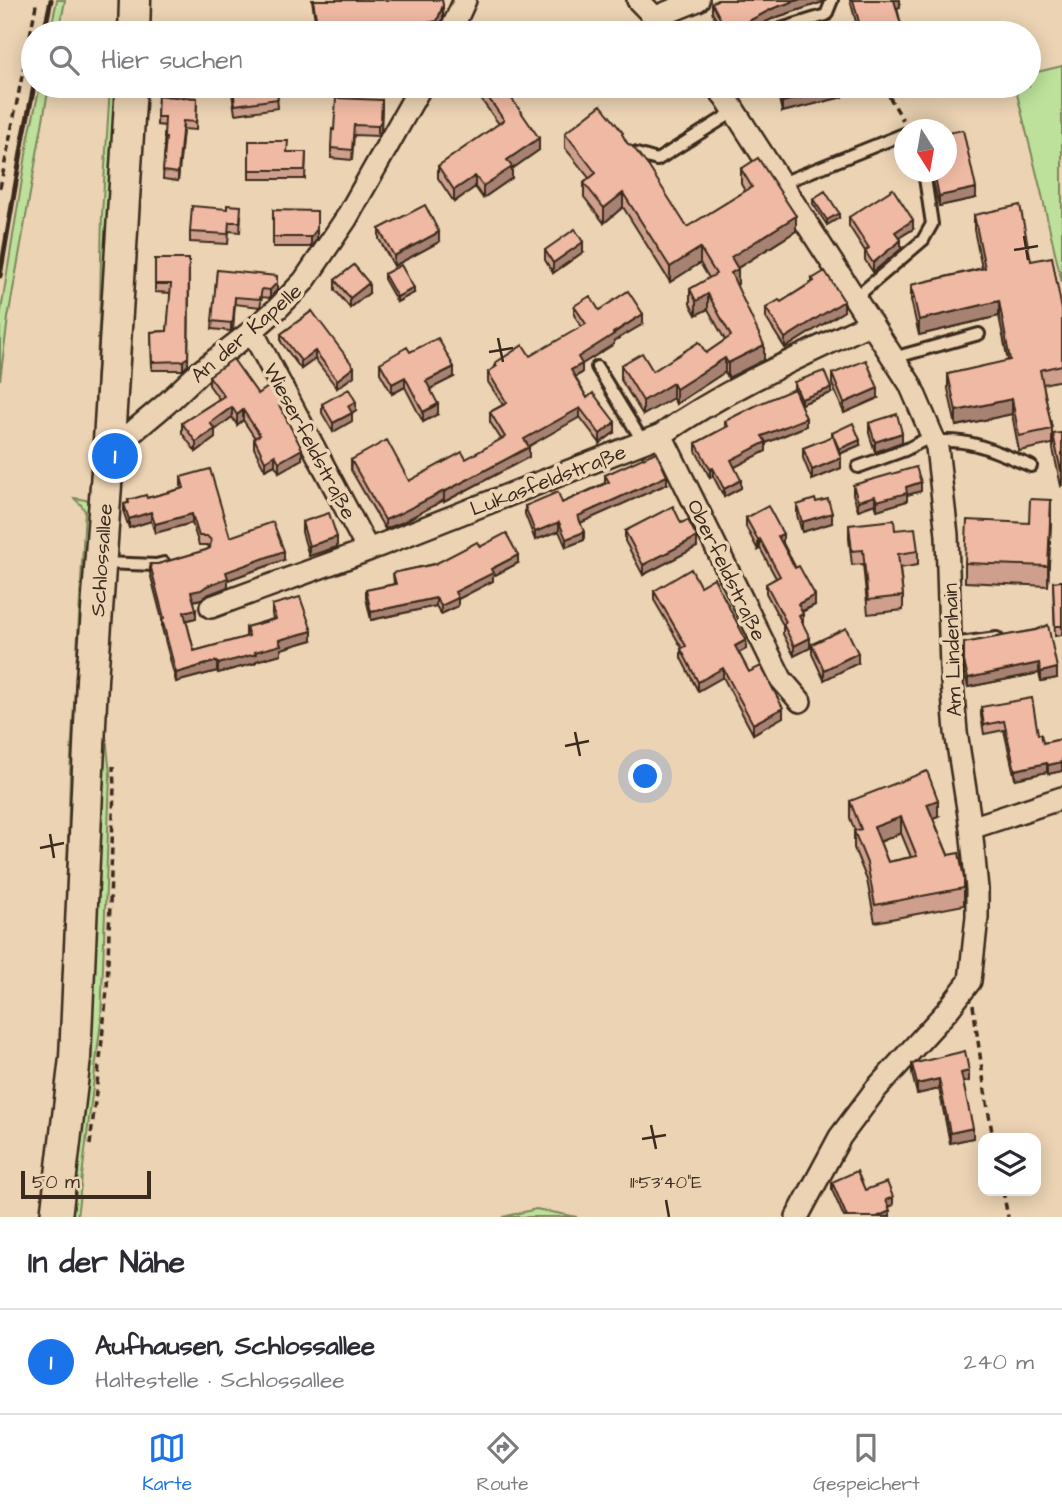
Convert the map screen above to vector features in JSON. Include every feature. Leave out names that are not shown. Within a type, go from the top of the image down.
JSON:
[{"type":"main road","points":[[134,21],[135,0]]},
{"type":"main road","name":"Schlossallee","points":[[55,1217],[75,1058],[92,680],[130,98]]},
{"type":"street","points":[[455,21],[465,0]]},
{"type":"street","points":[[638,0],[660,21]]},
{"type":"street","points":[[656,17],[698,0]]},
{"type":"street","name":"An der Kapelle","points":[[109,449],[166,404],[201,370],[252,331],[304,281],[349,213],[414,98]]},
{"type":"street","name":"Am Lindenhain","points":[[725,98],[910,384],[937,447],[947,535],[951,669],[956,732],[971,828],[977,889],[978,917],[970,981]]},
{"type":"street","name":"Lukasfeldstraße","points":[[211,607],[368,550],[652,439],[764,373],[871,323]]},
{"type":"street","name":"Wieserfeldstraße","points":[[252,331],[368,550]]},
{"type":"street","name":"Oberfeldstraße","points":[[652,439],[781,679],[800,701]]},
{"type":"street","points":[[971,828],[1062,798]]},
{"type":"street","points":[[797,1217],[840,1137],[876,1089],[947,1011],[970,981]]},
{"type":"lane","points":[[805,21],[826,15],[832,0]]},
{"type":"lane","points":[[633,153],[657,160],[735,111]]},
{"type":"lane","points":[[782,183],[894,133]]},
{"type":"lane","points":[[855,298],[923,240],[932,224],[926,182]]},
{"type":"lane","points":[[893,358],[979,334]]},
{"type":"lane","points":[[597,367],[652,439]]},
{"type":"lane","points":[[858,467],[933,439],[964,441],[1031,466]]},
{"type":"lane","points":[[100,563],[156,565],[180,559]]},
{"type":"lane","points":[[951,645],[1011,635]]},
{"type":"path","points":[[33,21],[37,0]]},
{"type":"path","points":[[0,188],[21,81]]},
{"type":"path","points":[[889,98],[900,119]]},
{"type":"path","points":[[970,981],[992,1133]]},
{"type":"path","points":[[1004,1196],[1008,1217]]},
{"type":"green space","points":[[57,0],[65,0],[61,21],[53,21]]},
{"type":"green space","points":[[1062,66],[1062,283],[1018,98],[1041,98],[1041,71]]},
{"type":"green space","points":[[37,98],[47,98],[8,318],[0,380],[0,317]]},
{"type":"green space","points":[[109,98],[117,98],[97,484],[91,491],[100,300]]},
{"type":"green space","points":[[74,498],[92,501],[63,1006],[70,774],[85,511]]},
{"type":"green space","points":[[103,707],[110,775],[101,1021],[77,1217],[69,1217]]},
{"type":"green space","points":[[536,1209],[577,1217],[503,1217]]},
{"type":"building","points":[[313,0],[442,0],[443,5],[437,21],[316,21]]},
{"type":"building","points":[[717,0],[798,0],[749,21],[721,21],[712,3]]},
{"type":"building","points":[[853,0],[894,0],[900,21],[859,21]]},
{"type":"building","points":[[158,98],[197,98],[196,122],[183,121],[178,173],[163,171],[165,117],[157,117]]},
{"type":"building","points":[[234,98],[278,99],[235,105]]},
{"type":"building","points":[[336,98],[382,100],[381,121],[378,126],[354,125],[352,150],[331,148]]},
{"type":"building","points":[[488,98],[511,98],[539,138],[507,160],[512,167],[483,186],[475,176],[454,190],[438,166],[504,120]]},
{"type":"building","points":[[781,98],[798,98],[782,102]]},
{"type":"building","points":[[601,105],[623,133],[627,143],[649,167],[687,227],[752,187],[741,169],[758,158],[796,216],[731,257],[738,269],[731,273],[764,345],[728,363],[725,358],[676,389],[673,383],[643,401],[621,365],[642,353],[653,371],[699,342],[706,353],[731,336],[708,294],[696,301],[690,289],[716,274],[700,248],[670,267],[623,193],[604,208],[584,183],[596,173],[565,133]]},
{"type":"building","points":[[963,130],[976,188],[939,196],[936,182],[957,182],[957,131]]},
{"type":"building","points":[[249,141],[288,141],[287,152],[306,152],[305,170],[249,170]]},
{"type":"building","points":[[893,189],[913,220],[895,232],[901,240],[873,263],[865,251],[869,248],[849,217]]},
{"type":"building","points":[[825,191],[839,213],[827,220],[813,199]]},
{"type":"building","points":[[227,205],[241,206],[240,222],[229,222],[228,234],[190,232],[192,206],[227,209]]},
{"type":"building","points":[[425,205],[439,232],[394,256],[379,229]]},
{"type":"building","points":[[1020,205],[1031,261],[1052,257],[1062,310],[1062,365],[1040,370],[1052,429],[1019,436],[1012,399],[956,411],[948,374],[1010,360],[999,301],[919,320],[911,285],[985,268],[974,215]]},
{"type":"building","points":[[273,210],[317,211],[317,229],[311,237],[273,237]]},
{"type":"building","points":[[575,229],[583,242],[553,263],[545,250]]},
{"type":"building","points":[[155,259],[189,259],[188,357],[183,361],[152,362],[151,332],[167,331],[171,284],[155,284]]},
{"type":"building","points":[[354,265],[369,283],[350,298],[335,280]]},
{"type":"building","points":[[401,265],[414,288],[397,297],[384,274]]},
{"type":"building","points":[[217,270],[277,276],[277,283],[270,290],[262,289],[260,299],[235,297],[231,323],[212,321]]},
{"type":"building","points":[[825,271],[844,301],[785,338],[766,308],[779,300],[781,302]]},
{"type":"building","points":[[628,291],[643,314],[578,357],[582,364],[571,370],[587,398],[593,393],[615,422],[600,434],[580,408],[524,439],[529,447],[385,520],[351,460],[387,440],[409,481],[462,452],[466,459],[505,437],[490,412],[507,403],[488,372],[497,366],[495,363],[523,345],[530,356],[586,324],[574,306],[590,296],[599,310]]},
{"type":"building","points":[[312,311],[354,367],[337,380],[315,351],[301,361],[281,334]]},
{"type":"building","points":[[438,338],[454,367],[426,381],[438,404],[423,412],[405,377],[392,384],[380,363],[407,347],[410,352]]},
{"type":"building","points":[[233,359],[258,394],[271,385],[302,449],[279,462],[275,455],[265,461],[254,438],[260,435],[243,410],[237,415],[232,407],[210,423],[215,429],[196,442],[182,423],[224,396],[209,376]]},
{"type":"building","points":[[866,360],[878,388],[844,403],[832,374]]},
{"type":"building","points":[[824,371],[831,388],[801,399],[794,382]]},
{"type":"building","points":[[349,389],[356,402],[348,406],[352,413],[333,423],[322,404]]},
{"type":"building","points":[[794,389],[806,418],[762,436],[766,442],[731,460],[741,480],[724,489],[696,443],[728,426],[725,421]]},
{"type":"building","points":[[897,414],[902,433],[875,442],[869,423]]},
{"type":"building","points":[[853,423],[860,440],[839,449],[832,433]]},
{"type":"building","points":[[1062,433],[1062,471],[1061,471],[1053,434]]},
{"type":"building","points":[[833,436],[841,458],[812,470],[803,448]]},
{"type":"building","points":[[656,452],[667,476],[578,516],[584,532],[566,539],[559,522],[535,532],[525,506],[558,492],[562,503],[609,482],[605,475]]},
{"type":"building","points":[[916,467],[921,482],[906,487],[907,493],[877,501],[875,496],[858,501],[853,485]]},
{"type":"building","points":[[210,469],[230,537],[273,522],[284,551],[226,572],[228,578],[191,592],[196,609],[184,612],[194,651],[249,636],[246,627],[276,619],[272,605],[300,597],[312,631],[279,640],[281,645],[255,652],[256,654],[218,664],[217,661],[176,673],[150,564],[206,550],[210,548],[211,540],[207,536],[199,536],[192,514],[155,524],[151,512],[129,519],[124,504],[129,503],[128,500],[146,495],[147,498],[184,488],[181,477]]},
{"type":"building","points":[[815,499],[816,502],[828,499],[832,513],[802,522],[797,505]]},
{"type":"building","points":[[1030,499],[1051,500],[1048,566],[965,563],[967,520],[1029,523]]},
{"type":"building","points":[[673,506],[681,523],[688,520],[697,537],[643,565],[625,531]]},
{"type":"building","points":[[768,506],[783,534],[778,536],[795,568],[799,566],[815,595],[798,604],[803,614],[799,616],[810,638],[794,646],[783,624],[786,622],[766,584],[780,576],[746,518]]},
{"type":"building","points":[[329,513],[337,537],[309,546],[302,522]]},
{"type":"building","points":[[894,520],[895,530],[915,528],[918,551],[898,554],[903,596],[868,600],[863,550],[852,551],[849,525]]},
{"type":"building","points":[[506,533],[518,555],[491,569],[493,573],[455,592],[458,598],[441,606],[436,598],[371,612],[366,590],[396,584],[393,573],[435,564],[477,542],[480,547]]},
{"type":"building","points":[[691,569],[700,586],[714,578],[746,640],[735,646],[749,672],[761,666],[783,708],[753,724],[723,668],[698,682],[681,649],[686,646],[654,591]]},
{"type":"building","points":[[1062,581],[1062,626],[1055,626],[1053,582]]},
{"type":"building","points":[[1048,625],[1057,668],[1041,672],[1039,663],[968,678],[964,643],[1036,630]]},
{"type":"building","points":[[846,628],[858,653],[824,670],[812,644]]},
{"type":"building","points":[[1032,698],[1038,734],[1041,734],[1043,743],[1062,739],[1062,762],[1015,770],[1004,721],[984,725],[981,707]]},
{"type":"building","points":[[927,771],[938,800],[927,804],[948,855],[959,853],[964,888],[875,905],[867,863],[854,831],[861,829],[850,801]],"holes":[[[901,817],[917,856],[888,862],[874,827]]]},
{"type":"building","points":[[965,1051],[969,1071],[961,1073],[973,1128],[950,1133],[939,1079],[917,1084],[912,1064]]},
{"type":"building","points":[[857,1171],[865,1190],[887,1182],[893,1197],[886,1200],[890,1211],[877,1217],[847,1217],[832,1182]]},
{"type":"railway","points":[[47,21],[51,0]]},
{"type":"railway","points":[[0,276],[32,98]]},
{"type":"place","name":"Aufhausen, Schlossallee","points":[[115,456]]}]
